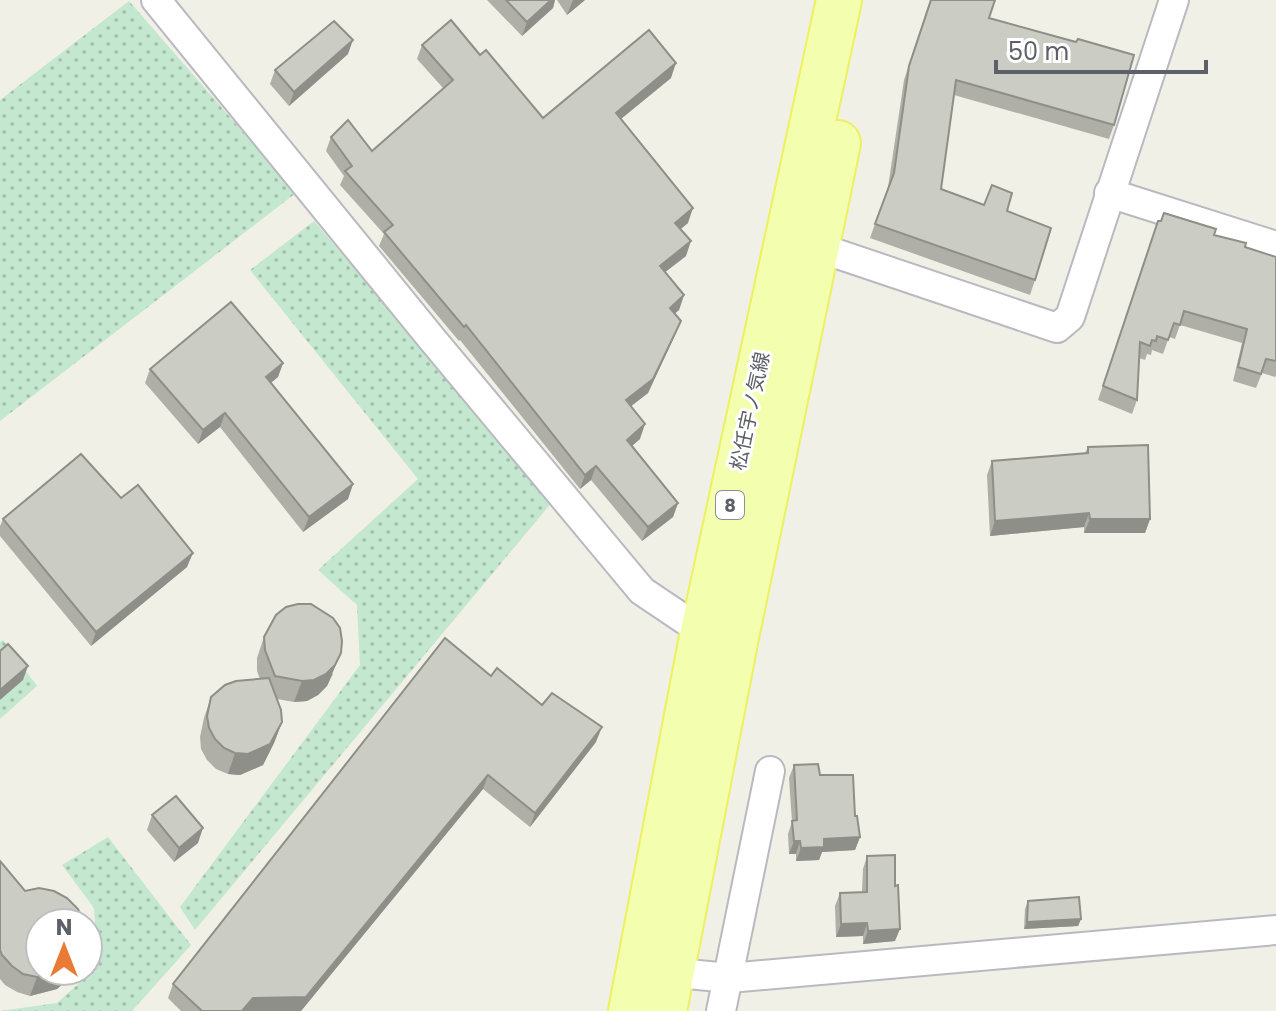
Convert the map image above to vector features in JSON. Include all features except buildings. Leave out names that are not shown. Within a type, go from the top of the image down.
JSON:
[{"type":"main road","name":"松任宇ノ気線","points":[[652,991],[719,637],[802,242],[839,0]]},
{"type":"main road","name":"松任宇ノ気線","points":[[802,242],[869,0]]},
{"type":"street","points":[[156,0],[642,591],[719,637]]},
{"type":"street","points":[[802,242],[1057,328],[1070,317],[1174,0]]},
{"type":"street","points":[[1109,193],[1276,246]]},
{"type":"street","points":[[721,1011],[770,771]]},
{"type":"street","points":[[652,991],[729,978],[1276,930]]},
{"type":"green space","points":[[129,1],[296,193],[0,421],[0,100]]},
{"type":"green space","points":[[314,221],[553,501],[195,930],[180,907],[360,665],[357,605],[318,570],[418,479],[250,270]]},
{"type":"green space","points":[[3,640],[37,686],[0,719],[0,642]]},
{"type":"green space","points":[[108,837],[191,945],[132,1011],[0,1011],[57,1003],[75,987],[104,987],[104,907],[93,907],[62,865]]}]
